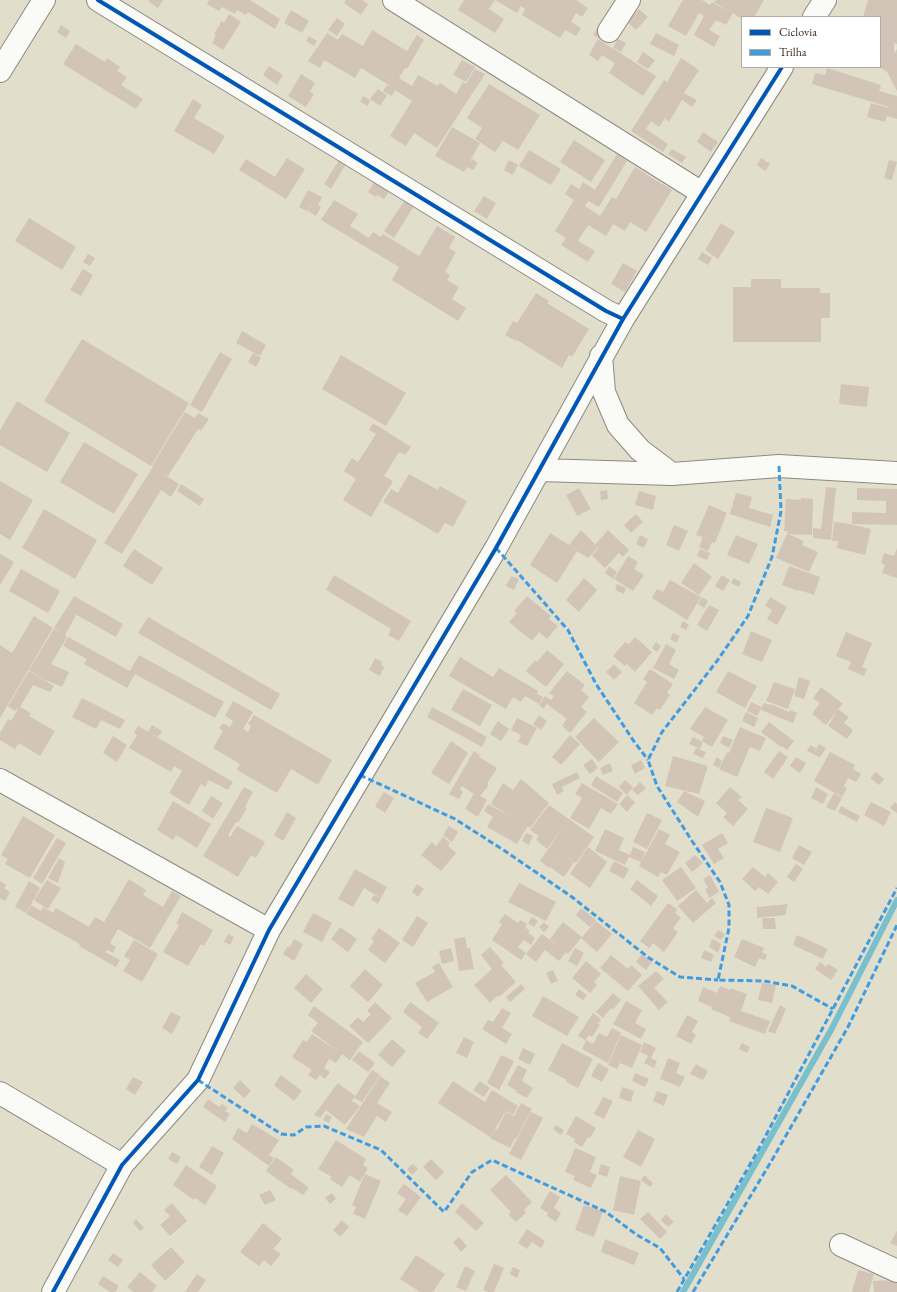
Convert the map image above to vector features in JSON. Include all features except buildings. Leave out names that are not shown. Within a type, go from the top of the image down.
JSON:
[{"type":"street","points":[[0,71],[44,0]]},
{"type":"street","points":[[98,0],[606,311],[622,319]]},
{"type":"street","points":[[394,0],[702,193]]},
{"type":"street","points":[[609,31],[629,0]]},
{"type":"street","points":[[815,16],[825,0]]},
{"type":"street","points":[[52,1292],[122,1165],[198,1080],[269,930],[496,548],[622,319],[781,68]]},
{"type":"street","points":[[601,356],[604,392],[618,425],[640,450],[672,474]]},
{"type":"street","points":[[540,470],[672,474],[779,466],[897,473]]},
{"type":"street","points":[[0,780],[269,930]]},
{"type":"street","points":[[0,1093],[122,1165]]},
{"type":"street","points":[[841,1245],[897,1271]]},
{"type":"waterway","points":[[683,1292],[831,1030],[897,900]]},
{"type":"marked path","points":[[779,466],[781,511],[772,557],[748,616],[717,661],[662,732],[648,760],[657,786],[720,882],[729,905],[729,928],[718,980],[764,981],[792,986],[833,1009]]},
{"type":"marked path","points":[[496,548],[568,630],[596,684],[648,760]]},
{"type":"marked path","points":[[360,775],[455,819],[572,897],[649,958],[680,977],[718,980]]},
{"type":"marked path","points":[[677,1292],[756,1154],[897,888]]},
{"type":"marked path","points":[[693,1292],[772,1160],[848,1027],[897,925]]},
{"type":"marked path","points":[[198,1080],[281,1134],[294,1135],[306,1127],[324,1126],[381,1150],[444,1212],[472,1172],[492,1160],[606,1212],[637,1235],[660,1248],[684,1279]]},
{"type":"cycle path","points":[[98,0],[606,311],[623,319]]},
{"type":"cycle path","points":[[53,1292],[122,1165],[198,1080],[269,930],[496,548],[623,319],[781,68]]}]
